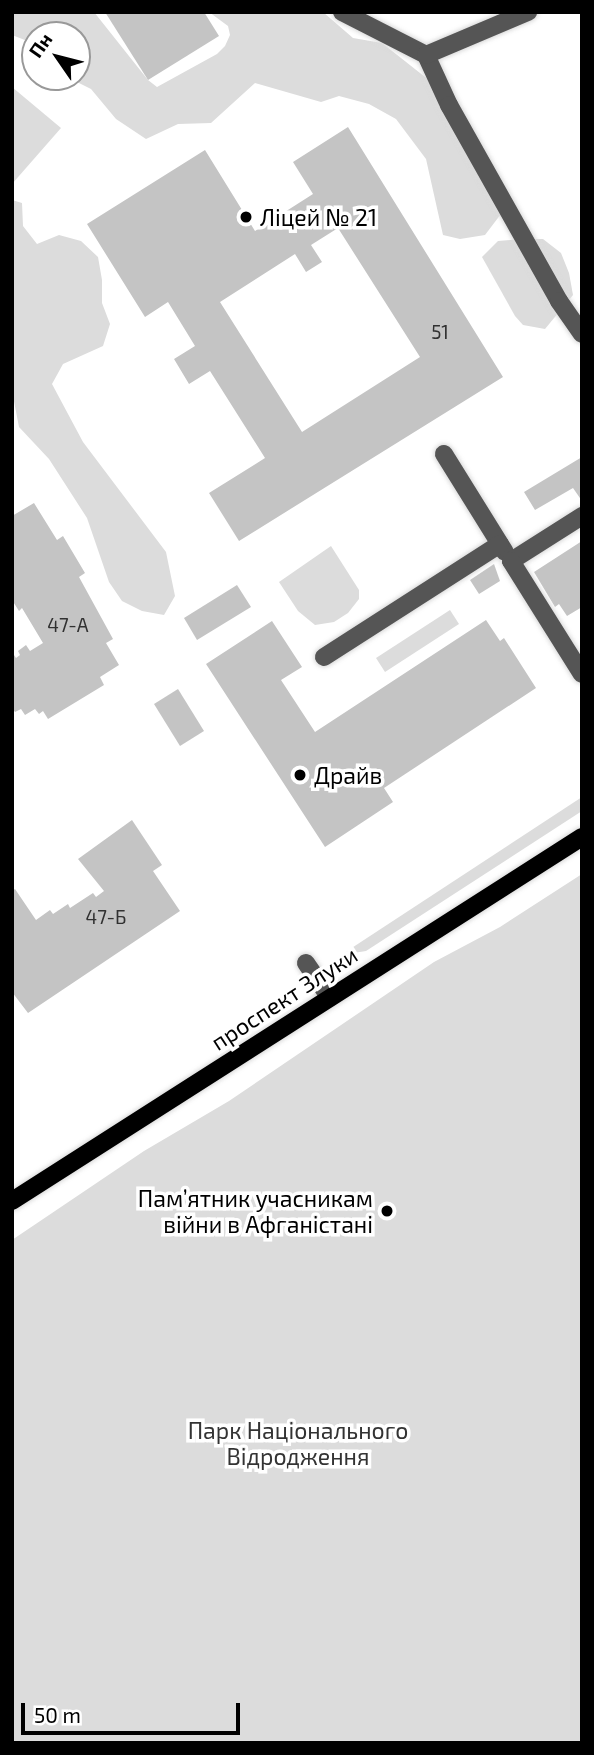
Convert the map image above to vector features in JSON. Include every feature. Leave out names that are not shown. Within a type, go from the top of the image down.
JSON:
[{"type":"main road","name":"проспект Злуки","points":[[12,1201],[582,837]]},
{"type":"lane","points":[[342,12],[426,55],[449,105],[559,301],[582,334]]},
{"type":"lane","points":[[426,55],[528,12]]},
{"type":"lane","points":[[444,454],[582,674]]},
{"type":"lane","points":[[511,561],[582,516]]},
{"type":"lane","points":[[324,657],[500,544]]},
{"type":"lane","points":[[306,963],[330,998]]},
{"type":"green space","points":[[12,12],[94,12],[148,80],[157,87],[217,54],[225,46],[230,35],[228,26],[209,12],[323,12],[353,38],[382,43],[439,88],[504,210],[485,235],[460,239],[443,235],[426,159],[396,119],[369,104],[339,96],[321,102],[255,83],[211,123],[178,124],[146,139],[116,119],[91,89],[91,21],[21,21],[21,39],[12,35]]},
{"type":"green space","points":[[12,87],[61,128],[12,184]]},
{"type":"green space","points":[[12,200],[22,203],[23,226],[37,244],[59,235],[81,241],[98,257],[102,303],[110,324],[103,346],[63,364],[52,384],[83,442],[166,552],[175,596],[164,615],[142,611],[122,601],[109,582],[87,518],[49,459],[19,427],[12,391]]},
{"type":"green space","points":[[543,239],[561,253],[569,273],[573,295],[545,329],[523,325],[515,316],[482,257],[498,241]]},
{"type":"green space","points":[[331,546],[359,590],[359,599],[348,613],[334,622],[315,625],[298,611],[279,582]]},
{"type":"green space","points":[[450,610],[459,624],[385,672],[376,658]]},
{"type":"green space","points":[[582,797],[582,811],[366,951],[341,955]]},
{"type":"green space","name":"Парк Національного Відродження","points":[[582,874],[582,1743],[12,1743],[12,1240],[144,1151],[229,1101],[434,962],[500,927]]},
{"type":"building","points":[[105,12],[204,12],[219,36],[148,80]]},
{"type":"building","points":[[348,127],[503,377],[239,541],[209,493],[265,458],[210,371],[189,384],[174,359],[195,346],[168,302],[145,317],[87,224],[205,150],[255,231],[313,194],[293,162]],"holes":[[[338,228],[420,357],[302,432],[220,302],[295,254],[306,272],[322,262],[311,245]]]},
{"type":"building","points":[[582,457],[582,501],[573,488],[535,510],[524,492]]},
{"type":"building","points":[[34,503],[57,540],[63,536],[85,573],[79,577],[113,639],[106,643],[119,665],[100,677],[104,685],[48,719],[43,711],[39,714],[35,709],[25,715],[21,709],[15,712],[12,708],[12,652],[16,658],[20,655],[18,651],[26,645],[30,651],[43,643],[22,608],[19,611],[12,600],[12,516]]},
{"type":"building","points":[[582,541],[582,607],[567,616],[559,604],[555,607],[534,572]]},
{"type":"building","points":[[494,564],[500,581],[479,594],[470,580]]},
{"type":"building","points":[[237,585],[251,607],[197,640],[184,618]]},
{"type":"building","points":[[486,620],[500,641],[504,638],[536,688],[384,788],[393,802],[325,847],[206,664],[272,621],[302,667],[281,680],[315,732]]},
{"type":"building","points":[[178,689],[204,731],[180,746],[154,704]]},
{"type":"building","points":[[132,820],[162,865],[153,871],[180,911],[28,1013],[12,992],[12,891],[15,889],[36,920],[50,910],[53,914],[68,904],[70,908],[93,893],[96,897],[104,891],[78,859]]},
{"type":"place","name":"Ліцей № 21","points":[[246,217]]},
{"type":"place","name":"Драйв","points":[[300,775]]},
{"type":"place","name":"Пам’ятник учасникам війни в Афганістані","points":[[387,1211]]}]
